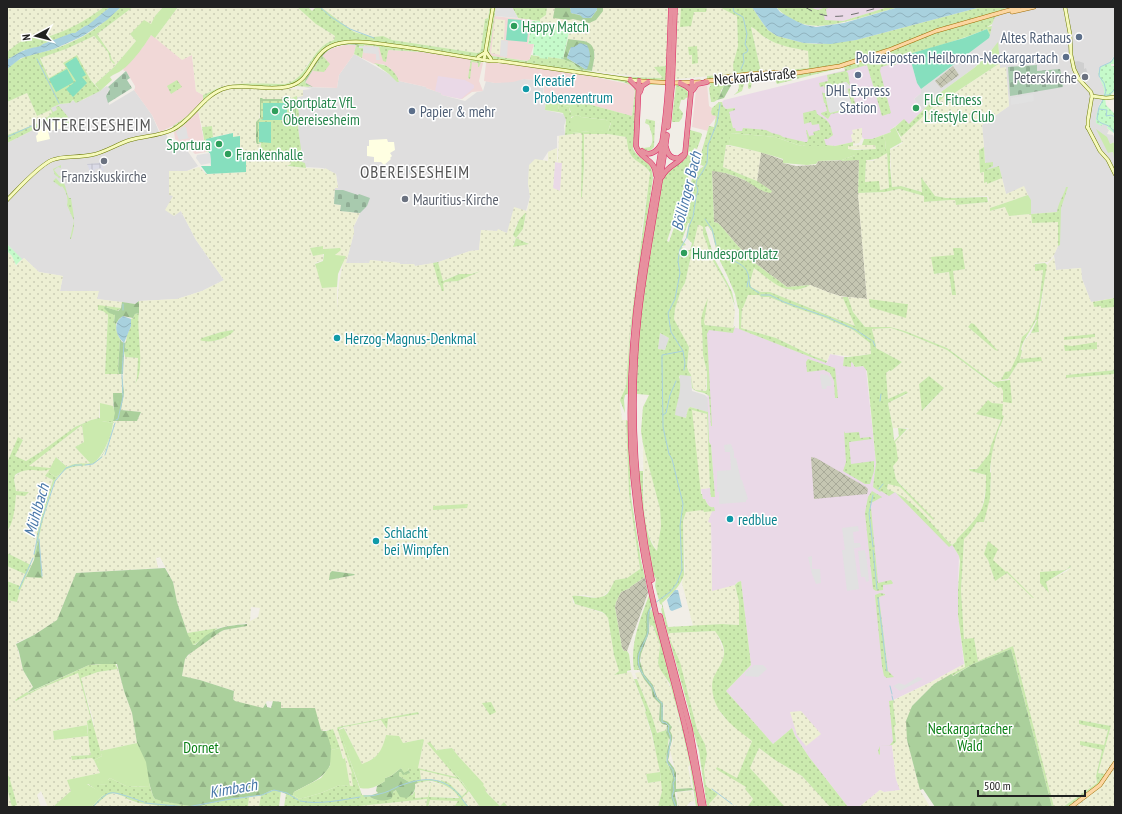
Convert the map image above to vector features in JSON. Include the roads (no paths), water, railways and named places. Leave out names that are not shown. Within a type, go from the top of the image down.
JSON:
[{"type":"highway","points":[[670,86],[671,7]]},
{"type":"highway","points":[[632,395],[641,297],[660,180],[667,118],[675,7]]},
{"type":"highway","points":[[630,80],[639,90]]},
{"type":"highway","points":[[640,81],[638,147],[644,153],[650,154],[657,150],[664,141]]},
{"type":"highway","points":[[691,90],[696,84],[705,81]]},
{"type":"highway","points":[[639,90],[648,82]]},
{"type":"highway","points":[[660,180],[667,169],[684,156],[686,150],[692,82]]},
{"type":"highway","points":[[680,83],[691,90]]},
{"type":"highway","points":[[638,116],[636,148],[639,153],[654,166],[656,173],[656,187]]},
{"type":"highway","points":[[664,141],[670,156],[674,158],[682,157],[686,147],[688,127]]},
{"type":"highway","points":[[664,141],[636,305],[632,347],[632,447],[639,524],[648,572],[689,741],[701,807]]},
{"type":"highway","points":[[658,613],[690,729],[704,807]]},
{"type":"main road","points":[[485,59],[493,7]]},
{"type":"main road","points":[[992,15],[1012,7]]},
{"type":"main road","name":"Neckartalstraße","points":[[640,81],[680,83],[736,78],[774,72],[806,72],[836,67],[864,59],[936,30],[1020,7]]},
{"type":"main road","points":[[985,17],[1034,7]]},
{"type":"main road","points":[[1065,7],[1068,17],[1071,55],[1074,69],[1079,79],[1091,92],[1092,96],[1088,127],[1100,151],[1108,160],[1115,174]]},
{"type":"main road","points":[[7,200],[42,166],[51,160],[93,155],[131,140],[170,131],[187,120],[211,96],[222,90],[233,87],[291,86],[305,76],[316,59],[327,48],[347,42],[370,43],[640,81]]},
{"type":"main road","points":[[478,57],[486,52]]},
{"type":"main road","points":[[486,52],[491,59]]},
{"type":"main road","points":[[474,57],[500,61]]},
{"type":"main road","points":[[1092,96],[1104,98],[1115,97]]},
{"type":"main road","points":[[1070,807],[1100,785],[1115,763]]},
{"type":"water","points":[[110,7],[121,7],[107,20],[83,36],[54,49],[21,58],[7,69],[7,60],[14,55],[75,33],[88,25]]},
{"type":"water","points":[[570,7],[597,7],[597,10],[591,18],[583,18],[580,15],[571,13]]},
{"type":"water","points":[[752,7],[776,7],[780,12],[796,21],[805,25],[816,27],[844,23],[899,7],[981,7],[856,40],[831,44],[804,43],[777,36],[768,30]]},
{"type":"water","points":[[580,43],[587,45],[589,51],[590,60],[587,69],[567,58],[571,47],[574,47]]},
{"type":"water","points":[[123,316],[131,319],[131,326],[124,343],[116,330],[117,322]]},
{"type":"water","points":[[675,590],[678,590],[682,607],[672,611],[670,610],[667,600]]},
{"type":"waterway","points":[[320,7],[331,17],[350,29],[374,38]]},
{"type":"waterway","name":"Böllinger Bach","points":[[733,7],[734,12],[743,17],[747,34],[745,44],[748,50],[743,54],[744,62],[741,69]]},
{"type":"waterway","points":[[1115,10],[1115,15]]},
{"type":"waterway","points":[[1115,56],[1111,62],[1100,67],[1099,76],[1104,83],[1106,91],[1099,107],[1097,119],[1101,123],[1110,127],[1115,134]]},
{"type":"waterway","name":"Mühlbach","points":[[37,59],[59,103]]},
{"type":"waterway","points":[[1105,95],[1109,95],[1115,89]]},
{"type":"waterway","name":"Böllinger Bach","points":[[655,603],[670,592],[677,583],[682,570],[680,526],[683,504],[663,427],[662,355],[683,351],[671,332],[668,313],[675,299],[680,273],[678,261],[680,249],[687,237],[689,226],[693,217],[698,190],[696,184],[707,163],[708,145],[717,123],[720,104]]},
{"type":"waterway","points":[[1099,109],[1107,110],[1106,116],[1111,115],[1115,117]]},
{"type":"waterway","points":[[7,137],[36,124]]},
{"type":"waterway","points":[[407,166],[410,172]]},
{"type":"waterway","points":[[705,219],[712,229],[716,245]]},
{"type":"waterway","points":[[727,255],[732,260],[742,265],[748,274],[750,287],[759,293]]},
{"type":"waterway","points":[[747,287],[748,281]]},
{"type":"waterway","points":[[761,295],[770,295],[784,302],[827,317],[856,330],[871,340]]},
{"type":"waterway","name":"Mühlbach","points":[[123,304],[123,310]]},
{"type":"waterway","points":[[873,341],[875,346]]},
{"type":"waterway","name":"Mühlbach","points":[[122,374],[124,343]]},
{"type":"waterway","name":"Böllinger Bach","points":[[683,351],[685,363],[684,370]]},
{"type":"waterway","name":"Mühlbach","points":[[116,420],[118,419],[123,397],[122,375]]},
{"type":"waterway","name":"Böllinger Bach","points":[[663,415],[666,413],[670,395],[676,381]]},
{"type":"waterway","points":[[880,401],[881,394]]},
{"type":"waterway","name":"Mühlbach","points":[[105,455],[115,423]]},
{"type":"waterway","name":"Mühlbach","points":[[85,465],[93,464],[102,457]]},
{"type":"waterway","name":"Mühlbach","points":[[34,554],[41,523],[55,481],[66,468],[75,465],[82,465]]},
{"type":"waterway","points":[[879,489],[883,484]]},
{"type":"waterway","points":[[873,495],[869,513],[873,547]]},
{"type":"waterway","points":[[39,539],[42,576]]},
{"type":"waterway","points":[[873,550],[877,589]]},
{"type":"waterway","name":"Mühlbach","points":[[19,589],[33,558]]},
{"type":"waterway","points":[[878,598],[887,671]]},
{"type":"waterway","name":"Böllinger Bach","points":[[653,605],[648,614],[647,636],[638,659],[642,673],[653,687],[657,699],[662,703],[662,722],[669,726],[668,731],[670,734],[670,742],[667,762],[673,770],[675,780],[673,783],[674,790],[672,796],[676,807]]},
{"type":"waterway","points":[[890,686],[892,694]]},
{"type":"waterway","points":[[892,696],[893,700]]},
{"type":"waterway","name":"Kimbach","points":[[364,796],[373,796],[408,783],[433,780],[440,781],[447,785],[461,797]]},
{"type":"waterway","points":[[712,789],[732,804]]},
{"type":"waterway","name":"Kimbach","points":[[145,803],[187,807],[262,795],[274,790],[287,793],[298,800]]},
{"type":"waterway","name":"Kimbach","points":[[93,807],[103,797],[110,793],[121,794],[144,802]]},
{"type":"waterway","name":"Kimbach","points":[[300,801],[323,802],[360,797]]},
{"type":"waterway","name":"Kimbach","points":[[462,799],[468,807]]},
{"type":"railway","points":[[805,7],[824,15],[833,16],[852,15],[881,7]]},
{"type":"place","name":"Happy Match","points":[[514,26]]},
{"type":"place","name":"Altes Rathaus","points":[[1079,37]]},
{"type":"place","name":"Polizeiposten Heilbronn-Neckargartach","points":[[1066,57]]},
{"type":"place","name":"DHL Express Station","points":[[858,75]]},
{"type":"place","name":"Peterskirche","points":[[1085,77]]},
{"type":"place","name":"Kreatief Probenzentrum","points":[[526,89]]},
{"type":"place","name":"FLC Fitness Lifestyle Club","points":[[916,108]]},
{"type":"place","name":"Sportplatz VfL Obereisesheim","points":[[275,111]]},
{"type":"place","name":"Papier & mehr","points":[[412,111]]},
{"type":"place","name":"Sportura","points":[[219,144]]},
{"type":"place","name":"Frankenhalle","points":[[228,154]]},
{"type":"place","name":"Franziskuskirche","points":[[104,161]]},
{"type":"place","name":"Mauritius-Kirche","points":[[405,199]]},
{"type":"place","name":"Hundesportplatz","points":[[684,253]]},
{"type":"place","name":"Herzog-Magnus-Denkmal","points":[[337,338]]},
{"type":"place","name":"redblue","points":[[730,519]]},
{"type":"place","name":"Schlacht bei Wimpfen","points":[[376,541]]},
{"type":"district","name":"UNTEREISESHEIM","points":[[92,125]]},
{"type":"district","name":"OBEREISESHEIM","points":[[415,172]]},
{"type":"park label","name":"Neckargartacher Wald","points":[[970,736]]},
{"type":"park label","name":"Dornet","points":[[201,747]]}]
